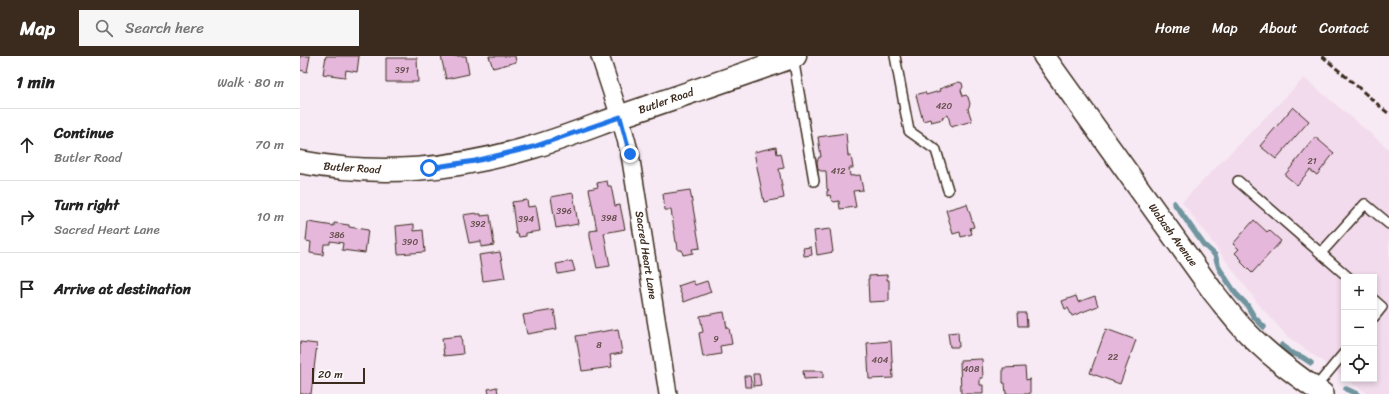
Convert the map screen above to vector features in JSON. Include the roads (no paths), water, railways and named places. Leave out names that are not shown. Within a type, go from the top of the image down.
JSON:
[{"type":"main road","name":"Butler Road","points":[[300,162],[372,170],[399,170],[429,168],[475,161],[533,147],[794,56]]},
{"type":"street","name":"Sacred Heart Lane","points":[[600,56],[620,117],[630,154],[668,394]]},
{"type":"street","name":"Wabash Avenue","points":[[1044,56],[1214,293],[1240,326],[1267,352],[1298,377],[1320,388]]},
{"type":"lane","points":[[794,56],[814,181]]},
{"type":"lane","points":[[895,56],[909,131],[936,150],[948,190]]},
{"type":"lane","points":[[1238,180],[1345,274]]},
{"type":"lane","points":[[1321,253],[1365,204],[1389,224]]},
{"type":"lane","points":[[1377,303],[1385,310]]},
{"type":"lane","points":[[1320,388],[1341,358]]},
{"type":"waterway","points":[[1174,203],[1204,245],[1215,255],[1219,268],[1236,294],[1247,305],[1254,317],[1264,327]]},
{"type":"waterway","points":[[1282,345],[1289,352],[1302,357],[1311,363]]},
{"type":"waterway","points":[[1346,389],[1357,394]]},
{"type":"railway","points":[[1322,56],[1389,114]]}]
